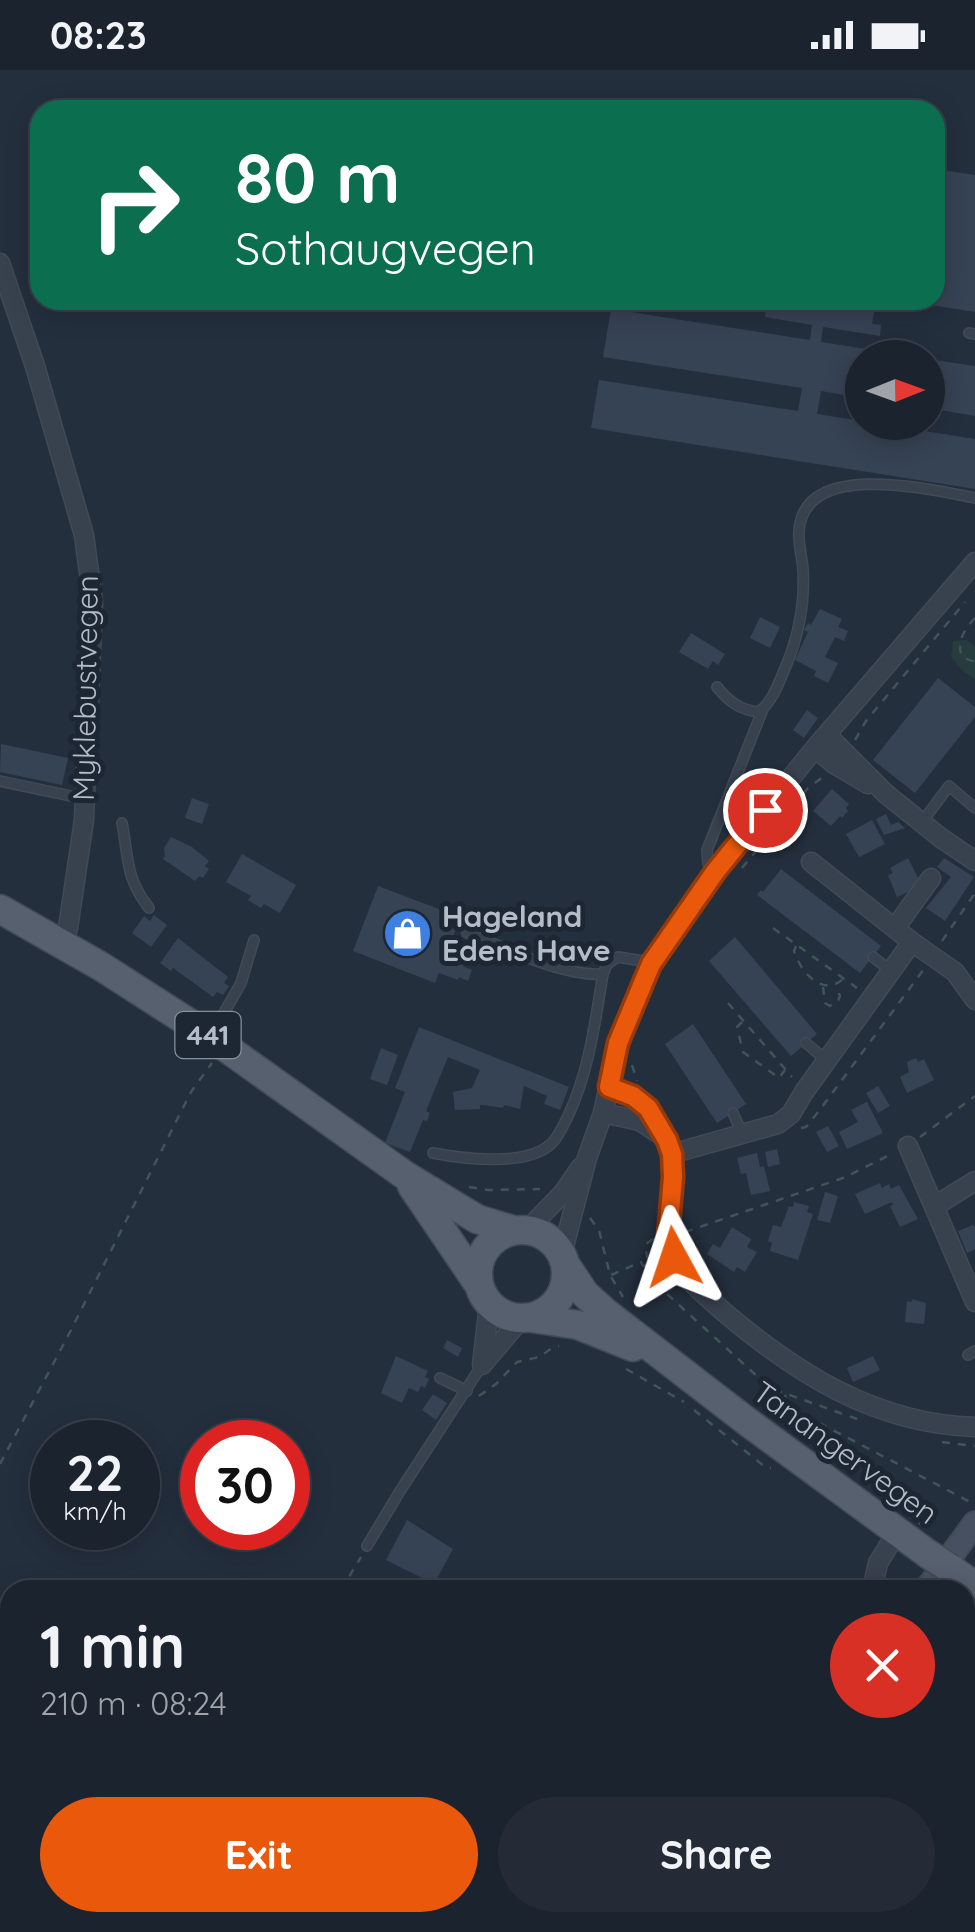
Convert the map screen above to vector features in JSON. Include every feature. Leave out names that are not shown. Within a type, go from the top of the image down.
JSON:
[{"type":"main road","name":"441","points":[[0,909],[138,988],[406,1176],[477,1219],[540,1234],[551,1241],[563,1259]]},
{"type":"main road","name":"441","points":[[406,1176],[483,1293],[501,1314],[526,1319]]},
{"type":"main road","points":[[483,1293],[477,1268],[481,1255],[500,1235],[520,1230]]},
{"type":"main road","points":[[526,1319],[555,1304],[566,1278],[563,1259]]},
{"type":"main road","name":"Tanangervegen","points":[[563,1259],[585,1294],[679,1370],[966,1580]]},
{"type":"main road","name":"Tanangervegen","points":[[526,1319],[558,1320],[605,1334],[679,1370]]},
{"type":"main road","points":[[933,1580],[975,1523]]},
{"type":"street","name":"Myklebustvegen","points":[[0,262],[84,534],[93,602],[85,799],[68,928],[62,945]]},
{"type":"street","points":[[563,1259],[618,1043],[651,964],[715,872],[975,562]]},
{"type":"street","points":[[821,741],[975,862]]},
{"type":"street","points":[[811,862],[955,972],[975,1000]]},
{"type":"street","points":[[895,928],[931,878]]},
{"type":"street","points":[[668,1146],[742,1134],[778,1124],[791,1114],[912,942]]},
{"type":"street","points":[[609,1087],[633,1096],[648,1108],[668,1146],[673,1177],[668,1236],[684,1275],[711,1301],[779,1358],[857,1401],[926,1422],[975,1427]]},
{"type":"street","points":[[603,1113],[640,1121],[668,1146]]},
{"type":"street","points":[[908,1146],[975,1302]]},
{"type":"street","points":[[520,1230],[563,1193],[587,1158]]},
{"type":"street","points":[[935,1206],[975,1182]]},
{"type":"street","points":[[482,1365],[483,1293]]},
{"type":"street","points":[[482,1365],[526,1319]]},
{"type":"street","points":[[874,1580],[878,1563],[896,1532]]},
{"type":"lane","points":[[715,872],[708,864],[707,850],[762,710],[788,661],[802,612],[799,531],[804,516],[814,502],[842,488],[878,484],[975,498]]},
{"type":"lane","points":[[717,687],[727,700],[754,712],[762,710]]},
{"type":"lane","points":[[0,781],[85,799]]},
{"type":"lane","points":[[922,822],[949,786],[975,808]]},
{"type":"lane","points":[[122,824],[130,876],[150,908]]},
{"type":"lane","points":[[467,933],[566,971],[585,976],[603,974]]},
{"type":"lane","points":[[217,1041],[254,940]]},
{"type":"lane","points":[[433,1153],[494,1159],[533,1154],[552,1143],[579,1092],[607,964],[618,957],[651,964]]},
{"type":"lane","points":[[873,958],[891,971]]},
{"type":"lane","points":[[806,1043],[827,1061]]},
{"type":"lane","points":[[733,1113],[742,1134]]},
{"type":"lane","points":[[368,1546],[482,1365]]},
{"type":"lane","points":[[440,1378],[466,1391]]},
{"type":"path","points":[[852,746],[866,721],[963,604]]},
{"type":"path","points":[[975,618],[966,628],[959,648],[962,657],[975,662]]},
{"type":"path","points":[[740,870],[808,788],[828,772]]},
{"type":"path","points":[[787,1130],[806,1127],[819,1112],[975,893]]},
{"type":"path","points":[[773,928],[872,999]]},
{"type":"path","points":[[797,945],[794,950],[803,972],[823,985],[836,986],[844,978]]},
{"type":"path","points":[[823,985],[824,1003],[830,1006],[840,996],[836,986]]},
{"type":"path","points":[[728,1003],[819,1112]]},
{"type":"path","points":[[743,1021],[736,1028],[742,1052],[778,1078],[786,1070]]},
{"type":"path","points":[[0,1464],[217,1041]]},
{"type":"path","points":[[632,1054],[637,1082]]},
{"type":"path","points":[[668,1236],[842,1178],[908,1146],[975,1096]]},
{"type":"path","points":[[581,1211],[599,1230],[610,1275],[627,1303]]},
{"type":"path","points":[[610,1275],[641,1262],[643,1266],[650,1264]]},
{"type":"path","points":[[458,1404],[496,1384],[517,1362],[539,1357],[563,1344]]},
{"type":"path","points":[[617,1364],[686,1403],[764,1466],[777,1470]]},
{"type":"path","points":[[761,1404],[770,1388]]},
{"type":"path","points":[[785,1395],[787,1406],[975,1505]]},
{"type":"path","points":[[751,1398],[833,1456]]},
{"type":"path","points":[[347,1580],[368,1546]]},
{"type":"green space","points":[[967,640],[975,647],[975,679],[951,657],[953,641]]},
{"type":"building","points":[[945,170],[975,175],[975,312],[945,307]]},
{"type":"building","points":[[611,310],[810,340],[812,325],[765,317],[766,310],[874,310],[872,324],[881,325],[880,336],[823,327],[821,342],[845,346],[845,395],[821,391],[817,414],[845,418],[845,440],[945,440],[945,434],[975,439],[975,489],[591,428],[599,380],[798,411],[802,388],[603,357]]},
{"type":"building","points":[[945,362],[975,366],[975,416],[945,411]]},
{"type":"building","points":[[820,609],[842,619],[838,627],[848,631],[844,641],[835,637],[825,657],[838,663],[828,683],[795,660],[808,632],[804,630]]},
{"type":"building","points":[[760,617],[780,627],[770,648],[750,638]]},
{"type":"building","points":[[691,633],[725,654],[718,665],[713,661],[708,669],[679,652]]},
{"type":"building","points":[[938,678],[975,707],[975,717],[915,793],[873,760]]},
{"type":"building","points":[[807,710],[818,718],[804,738],[793,730]]},
{"type":"building","points":[[1,744],[68,758],[62,785],[0,772]]},
{"type":"building","points":[[832,789],[849,804],[848,811],[831,826],[813,811]]},
{"type":"building","points":[[192,798],[209,804],[202,824],[185,818]]},
{"type":"building","points":[[886,814],[891,825],[898,822],[905,828],[884,835],[876,819]]},
{"type":"building","points":[[872,820],[885,844],[859,857],[846,834]]},
{"type":"building","points":[[171,837],[209,861],[203,878],[199,876],[195,881],[163,859]]},
{"type":"building","points":[[242,854],[296,885],[280,913],[264,904],[261,908],[248,900],[251,896],[226,882]]},
{"type":"building","points":[[908,858],[919,880],[914,883],[917,888],[897,897],[888,875],[893,873],[890,868]]},
{"type":"building","points":[[944,858],[974,877],[945,921],[926,908],[951,877],[937,867]]},
{"type":"building","points":[[781,869],[881,946],[860,973],[757,895]]},
{"type":"building","name":"Hageland Edens Have","points":[[378,886],[460,917],[452,940],[470,947],[463,966],[472,970],[468,981],[439,973],[435,983],[353,951]]},
{"type":"building","points":[[154,915],[167,925],[151,947],[132,933],[144,916],[150,921]]},
{"type":"building","points":[[735,937],[817,1034],[791,1056],[709,961]]},
{"type":"building","points":[[178,938],[228,977],[224,983],[229,986],[223,995],[217,992],[213,997],[160,963]]},
{"type":"building","points":[[693,1024],[746,1104],[717,1123],[665,1044]]},
{"type":"building","points":[[419,1027],[569,1087],[560,1110],[544,1104],[547,1096],[524,1086],[520,1109],[480,1105],[480,1109],[455,1110],[453,1092],[472,1088],[480,1070],[448,1057],[426,1111],[430,1113],[427,1121],[423,1120],[410,1152],[385,1143],[405,1092],[395,1088]]},
{"type":"building","points":[[381,1048],[398,1055],[387,1085],[370,1079]]},
{"type":"building","points":[[916,1058],[918,1062],[924,1059],[934,1080],[907,1093],[900,1077],[909,1072],[907,1062]]},
{"type":"building","points":[[878,1086],[890,1106],[878,1113],[866,1093]]},
{"type":"building","points":[[867,1102],[883,1133],[847,1149],[839,1132],[858,1122],[851,1110]]},
{"type":"building","points":[[828,1126],[839,1146],[827,1152],[816,1132]]},
{"type":"building","points":[[777,1149],[780,1164],[768,1167],[765,1152]]},
{"type":"building","points":[[757,1153],[770,1191],[751,1195],[746,1173],[741,1174],[737,1158]]},
{"type":"building","points":[[880,1183],[882,1188],[889,1184],[891,1189],[899,1185],[918,1219],[900,1227],[890,1206],[892,1202],[865,1214],[855,1194]]},
{"type":"building","points":[[825,1192],[838,1196],[830,1223],[817,1220]]},
{"type":"building","points":[[794,1202],[809,1206],[807,1212],[813,1214],[798,1260],[770,1251],[772,1243],[768,1241],[773,1225],[781,1227]]},
{"type":"building","points":[[973,1225],[975,1249],[967,1253],[958,1231]]},
{"type":"building","points":[[732,1227],[751,1239],[747,1247],[757,1252],[745,1272],[737,1267],[734,1272],[707,1254],[713,1244],[720,1248]]},
{"type":"building","points":[[907,1301],[926,1303],[924,1324],[905,1322]]},
{"type":"building","points":[[447,1340],[462,1348],[458,1357],[443,1348]]},
{"type":"building","points":[[396,1356],[428,1371],[425,1388],[421,1386],[418,1392],[409,1388],[402,1403],[381,1393]]},
{"type":"building","points":[[873,1356],[880,1370],[853,1382],[847,1368]]},
{"type":"building","points":[[433,1394],[447,1403],[436,1420],[422,1410]]},
{"type":"building","points":[[407,1520],[453,1549],[436,1580],[426,1580],[386,1560]]},
{"type":"place","name":"Hageland Edens Have","points":[[407,934]]},
{"type":"route","points":[[674,1257],[668,1236],[673,1177],[667,1140],[648,1108],[633,1096],[609,1087],[618,1043],[651,964],[715,872],[765,810]]}]
